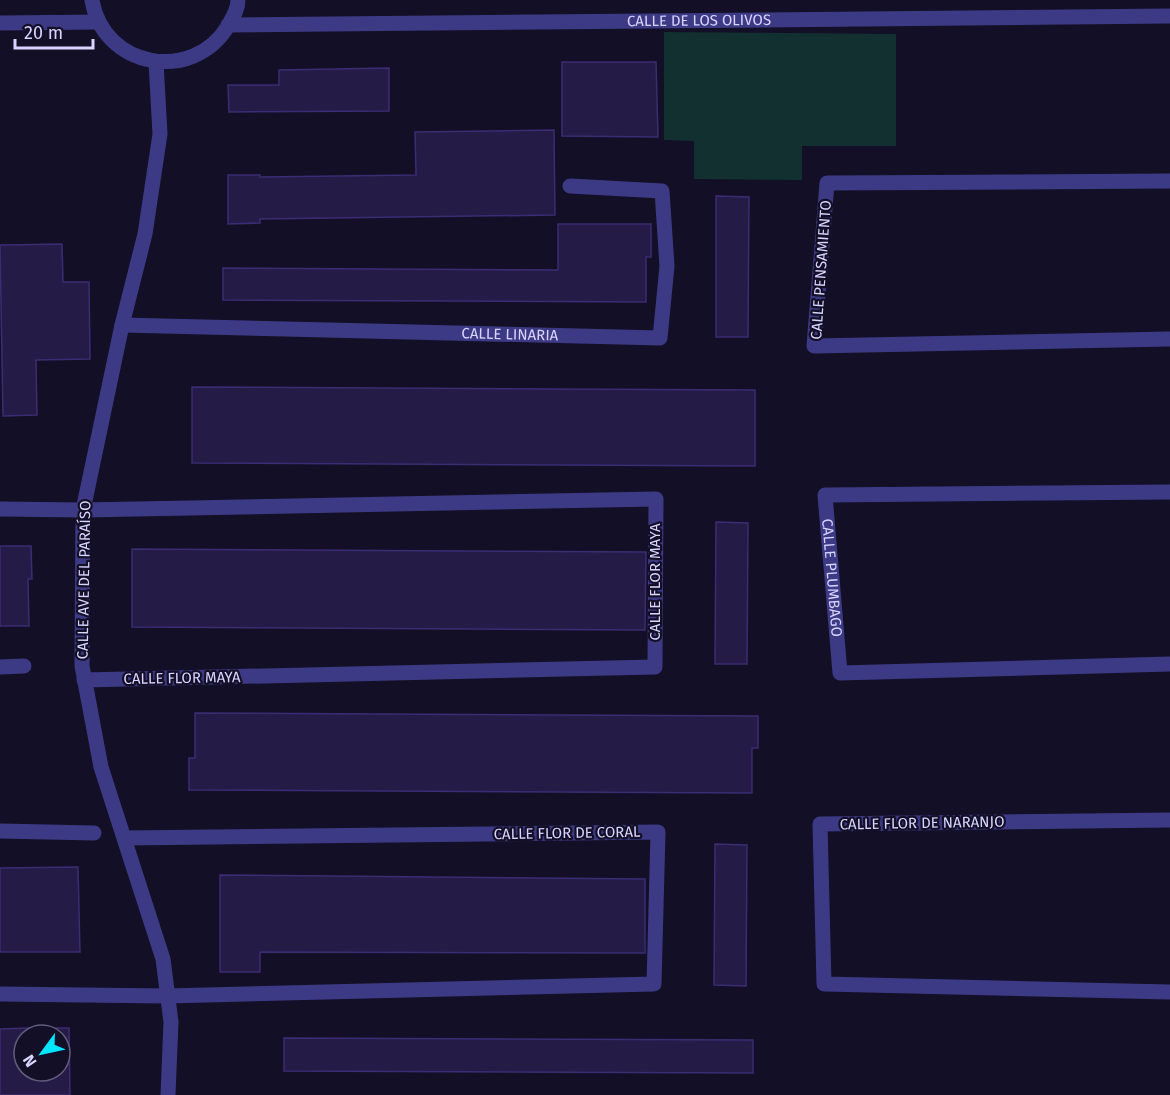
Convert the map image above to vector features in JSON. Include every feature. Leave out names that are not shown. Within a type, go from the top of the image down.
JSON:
[{"type":"street","points":[[92,0],[93,10],[105,34],[129,54],[156,62],[183,61],[207,50],[220,38],[238,7],[238,0]]},
{"type":"street","name":"CALLE DE LOS OLIVOS","points":[[228,25],[1170,16]]},
{"type":"street","points":[[0,23],[99,22]]},
{"type":"street","name":"CALLE AVE DEL PARAÍSO","points":[[156,62],[160,134],[145,234],[122,326],[83,510],[82,666],[101,767],[163,959],[171,1022],[168,1095]]},
{"type":"street","name":"CALLE PENSAMIENTO","points":[[1170,182],[827,183],[814,346],[1170,339]]},
{"type":"street","name":"CALLE LINARIA","points":[[122,326],[660,338],[667,266],[662,191],[570,186]]},
{"type":"street","name":"CALLE PLUMBAGO","points":[[1170,492],[825,495],[840,673],[1170,664]]},
{"type":"street","name":"CALLE FLOR MAYA","points":[[83,510],[656,499],[655,667],[84,680]]},
{"type":"street","points":[[0,509],[83,510]]},
{"type":"street","points":[[0,666],[24,666]]},
{"type":"street","name":"CALLE FLOR DE NARANJO","points":[[1170,820],[820,824],[824,984],[1170,992]]},
{"type":"street","points":[[0,831],[94,832]]},
{"type":"street","name":"CALLE FLOR DE CORAL","points":[[125,838],[658,832],[654,984],[167,996]]},
{"type":"street","points":[[0,994],[167,996]]},
{"type":"green space","points":[[664,32],[896,34],[896,146],[802,146],[802,180],[694,179],[694,141],[664,140]]},
{"type":"building","points":[[562,62],[656,62],[658,137],[562,136]]},
{"type":"building","points":[[389,68],[389,111],[229,112],[228,85],[279,85],[279,70]]},
{"type":"building","points":[[554,130],[555,215],[260,219],[260,223],[228,224],[228,175],[260,175],[260,177],[416,175],[415,132]]},
{"type":"building","points":[[716,196],[749,197],[748,337],[716,337]]},
{"type":"building","points":[[558,224],[651,224],[651,257],[646,257],[646,302],[223,300],[223,268],[558,270]]},
{"type":"building","points":[[62,244],[63,282],[89,282],[90,359],[36,360],[37,415],[3,416],[0,245]]},
{"type":"building","points":[[192,387],[755,390],[755,466],[192,463]]},
{"type":"building","points":[[716,522],[748,523],[747,664],[715,664]]},
{"type":"building","points":[[0,546],[31,546],[32,579],[28,579],[29,626],[0,626]]},
{"type":"building","points":[[132,549],[646,552],[645,630],[132,627]]},
{"type":"building","points":[[195,713],[758,716],[758,748],[752,748],[752,793],[189,790],[189,758],[195,758]]},
{"type":"building","points":[[715,844],[747,845],[746,986],[714,985]]},
{"type":"building","points":[[78,867],[80,952],[0,952],[0,868]]},
{"type":"building","points":[[220,875],[645,879],[645,953],[260,952],[260,972],[220,972]]},
{"type":"building","points":[[0,1029],[12,1029],[12,1083],[70,1083],[70,1095],[0,1095]]},
{"type":"building","points":[[284,1038],[753,1040],[753,1073],[284,1071]]}]
